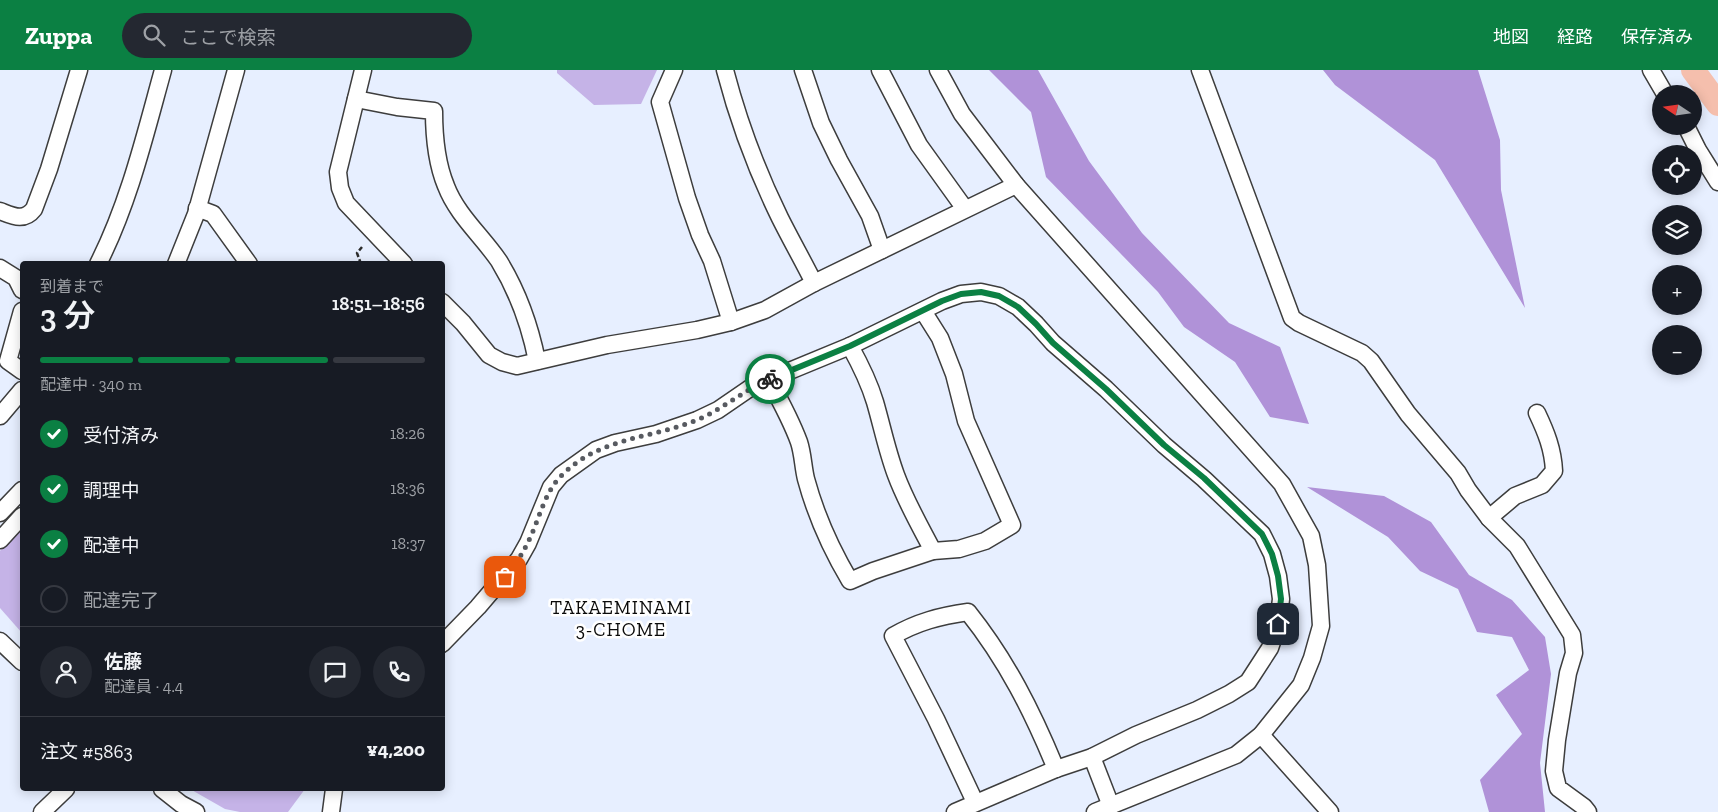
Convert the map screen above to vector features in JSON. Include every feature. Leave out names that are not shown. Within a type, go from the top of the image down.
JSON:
[{"type":"street","points":[[0,211],[17,217],[24,217],[34,209],[49,169],[80,70]]},
{"type":"street","points":[[99,261],[121,209],[139,155],[163,70]]},
{"type":"street","points":[[177,261],[198,208],[236,70]]},
{"type":"street","points":[[363,70],[338,172],[340,188],[346,203],[401,261]]},
{"type":"street","points":[[674,70],[660,102],[687,198],[700,235],[712,261],[731,322]]},
{"type":"street","points":[[725,70],[739,116],[760,172],[780,218],[814,283]]},
{"type":"street","points":[[804,70],[821,122],[839,160],[870,216],[882,250]]},
{"type":"street","points":[[880,70],[919,145],[965,209]]},
{"type":"street","points":[[938,70],[962,114],[1016,185],[1282,484],[1311,536],[1318,565],[1321,626],[1312,658],[1301,685],[1261,735],[1236,755],[1095,812]]},
{"type":"street","points":[[1200,70],[1292,318],[1362,353],[1371,362],[1408,414],[1458,473],[1489,518],[1517,546],[1572,635],[1574,653],[1568,673],[1554,771],[1558,788],[1588,812]]},
{"type":"street","points":[[1651,70],[1660,85]]},
{"type":"street","points":[[356,100],[434,111],[435,140],[446,188],[510,281],[529,326],[537,361]]},
{"type":"street","points":[[1690,135],[1718,182]]},
{"type":"street","points":[[445,305],[463,323],[489,355],[502,362],[517,366],[607,345],[697,330],[731,322],[765,310],[814,283],[1016,185]]},
{"type":"street","points":[[198,208],[214,214],[247,261]]},
{"type":"street","points":[[0,268],[16,278],[20,286]]},
{"type":"street","points":[[445,641],[478,608],[519,559],[552,488],[561,475],[596,450],[615,443],[656,434],[697,420],[718,410],[753,386],[850,346],[942,301],[961,294],[981,292],[999,296],[1018,307],[1053,343],[1106,389],[1164,445],[1204,478],[1262,534],[1272,554],[1278,576],[1281,599],[1278,624],[1270,648],[1248,682],[1197,710],[1136,735],[1092,757],[1056,768],[955,812]]},
{"type":"street","points":[[769,380],[789,416],[800,444],[806,478],[819,520],[832,550],[850,581],[873,570],[933,551],[959,549],[985,541],[1012,525],[966,421],[954,374],[943,347],[923,311]]},
{"type":"street","points":[[20,318],[8,361],[20,370]]},
{"type":"street","points":[[850,346],[861,367],[874,400],[896,476],[912,513],[933,551]]},
{"type":"street","points":[[0,416],[20,392]]},
{"type":"street","points":[[1489,518],[1515,496],[1542,485],[1554,471],[1553,454],[1536,413]]},
{"type":"street","points":[[0,513],[20,492]]},
{"type":"street","points":[[0,540],[20,518]]},
{"type":"street","points":[[976,802],[893,636],[919,622],[941,615],[968,612],[987,636],[1011,673],[1037,722],[1056,768]]},
{"type":"street","points":[[0,641],[20,660]]},
{"type":"street","points":[[1261,735],[1330,812]]},
{"type":"street","points":[[1092,757],[1111,806]]},
{"type":"street","points":[[42,812],[64,791]]},
{"type":"street","points":[[165,791],[181,804],[196,812]]},
{"type":"street","points":[[331,812],[334,791]]},
{"type":"path","points":[[360,261],[358,253],[362,247]]},
{"type":"shaded area","points":[[557,70],[657,70],[641,104],[594,105],[557,73]]},
{"type":"shaded area","points":[[989,70],[1038,70],[1089,161],[1142,233],[1229,323],[1280,347],[1309,424],[1270,417],[1235,362],[1184,327],[1158,292],[1046,177],[1031,112]]},
{"type":"shaded area","points":[[1323,70],[1478,70],[1500,140],[1501,190],[1525,308],[1435,160],[1335,85]]},
{"type":"shaded area","points":[[1307,487],[1384,496],[1431,522],[1469,575],[1512,600],[1545,637],[1551,674],[1540,763],[1545,812],[1489,812],[1480,780],[1522,734],[1496,695],[1529,670],[1512,637],[1477,632],[1458,589],[1420,571],[1388,537]]},
{"type":"shaded area","points":[[20,523],[20,631],[0,608],[0,551]]},
{"type":"shaded area","points":[[194,791],[304,791],[288,812],[240,812],[225,809]]},
{"type":"waterway","points":[[1693,70],[1718,104]]},
{"type":"way so far","points":[[505,577],[519,559],[528,543],[552,488],[561,475],[575,464],[596,450],[615,443],[656,434],[697,420],[718,410],[753,386],[770,379]]},
{"type":"district","name":"TAKAEMINAMI 3-CHOME","points":[[621,618]]},
{"type":"route","points":[[770,379],[850,346],[942,301],[961,294],[981,292],[999,296],[1018,307],[1053,343],[1106,389],[1164,445],[1204,478],[1262,534],[1272,554],[1278,576],[1281,599],[1278,624]]}]
